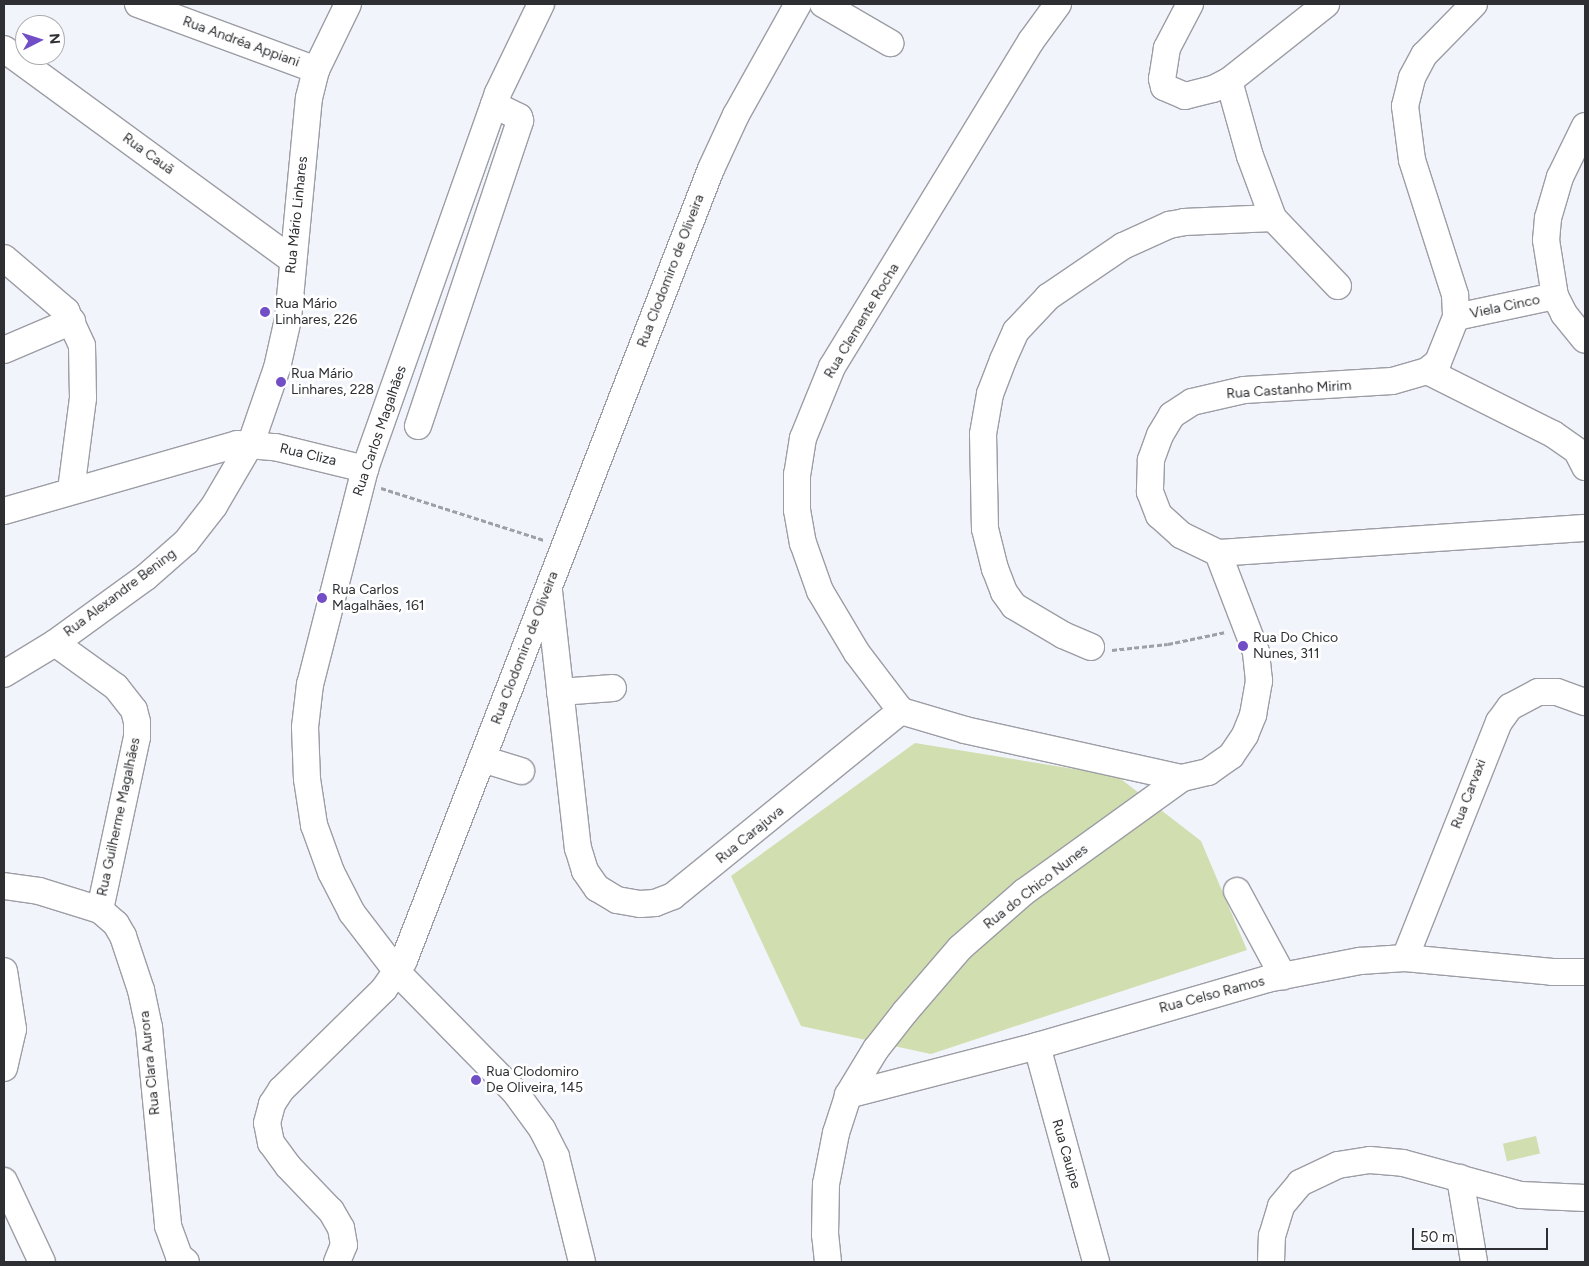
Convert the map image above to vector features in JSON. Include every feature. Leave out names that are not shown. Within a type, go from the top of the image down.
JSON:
[{"type":"street","name":"Rua Andréa Appiani","points":[[138,4],[316,70]]},
{"type":"street","name":"Rua Mário Linhares","points":[[251,443],[277,368],[288,319],[292,260],[309,98],[316,70],[348,4]]},
{"type":"street","name":"Rua Carlos Magalhães","points":[[398,973],[352,913],[330,872],[314,825],[307,779],[305,727],[310,684],[363,475],[494,105],[541,4]]},
{"type":"street","name":"Rua Clodomiro de Oliveira","points":[[398,973],[711,169],[736,116],[798,4]]},
{"type":"street","points":[[824,4],[890,43]]},
{"type":"street","name":"Rua Clemente Rocha","points":[[901,711],[857,653],[813,576],[797,510],[797,474],[803,438],[815,405],[846,342],[1031,42],[1058,4]]},
{"type":"street","points":[[1190,4],[1166,48],[1162,78],[1164,87],[1185,96],[1213,89],[1229,81],[1326,4]]},
{"type":"street","points":[[1474,4],[1424,55],[1412,78],[1405,106],[1412,160],[1448,266],[1456,317],[1446,348],[1427,371],[1553,434],[1576,451],[1585,467]]},
{"type":"street","name":"Rua Cauã","points":[[4,49],[292,260]]},
{"type":"street","points":[[1229,81],[1273,218],[1338,286]]},
{"type":"street","points":[[418,426],[520,122],[519,117],[494,105]]},
{"type":"street","points":[[1585,126],[1560,177],[1548,218],[1548,264],[1555,296],[1564,314],[1585,340]]},
{"type":"street","points":[[1091,647],[1063,635],[1014,606],[1004,592],[995,569],[985,529],[983,434],[990,394],[1003,360],[1016,331],[1048,297],[1123,246],[1184,222],[1273,218]]},
{"type":"street","points":[[4,258],[56,300],[72,321],[84,361],[71,490]]},
{"type":"street","name":"Viela Cinco","points":[[1456,317],[1555,296]]},
{"type":"street","points":[[4,350],[72,321]]},
{"type":"street","name":"Rua Castanho Mirim","points":[[1427,371],[1392,381],[1244,390],[1192,402],[1172,415],[1151,460],[1150,492],[1159,515],[1180,535],[1218,552],[1585,528]]},
{"type":"street","points":[[4,511],[214,449],[251,443]]},
{"type":"street","name":"Rua Cliza","points":[[251,443],[363,475]]},
{"type":"street","name":"Rua Alexandre Bening","points":[[4,674],[55,642],[146,577],[186,542],[214,506],[251,443]]},
{"type":"street","name":"Rua do Chico Nunes","points":[[828,1262],[825,1235],[826,1184],[836,1133],[848,1095],[876,1049],[960,948],[1024,892],[1182,778],[1208,772],[1231,756],[1245,735],[1253,714],[1259,681],[1256,652],[1218,552]]},
{"type":"street","name":"Rua Carajuva","points":[[548,587],[578,848],[585,871],[597,888],[617,900],[640,904],[655,903],[673,896],[901,711]]},
{"type":"street","name":"Rua Guilherme Magalhães","points":[[55,642],[116,687],[134,710],[137,722],[137,737],[100,910]]},
{"type":"street","points":[[560,692],[613,688]]},
{"type":"street","name":"Rua Carvaxi","points":[[1405,958],[1499,722],[1510,708],[1538,692],[1557,692],[1585,702]]},
{"type":"street","points":[[901,711],[965,730],[1182,778]]},
{"type":"street","points":[[482,759],[521,771]]},
{"type":"street","name":"Rua Clara Aurora","points":[[4,886],[39,891],[100,910],[116,924],[123,936],[141,990],[149,1027],[168,1226],[175,1249],[186,1262]]},
{"type":"street","points":[[1238,891],[1283,976]]},
{"type":"street","name":"Rua Celso Ramos","points":[[848,1095],[1037,1046],[1283,976],[1360,961],[1405,958],[1584,976]]},
{"type":"street","points":[[4,971],[12,1029],[4,1068]]},
{"type":"street","points":[[337,1262],[344,1245],[341,1228],[331,1211],[288,1166],[271,1143],[267,1123],[272,1104],[281,1090],[398,973],[515,1092],[542,1129],[556,1157],[582,1262]]},
{"type":"street","name":"Rua Cauipe","points":[[1037,1046],[1096,1262]]},
{"type":"street","points":[[1271,1262],[1272,1236],[1282,1206],[1300,1183],[1320,1171],[1370,1160],[1429,1168],[1521,1195],[1585,1198]]},
{"type":"street","points":[[1460,1178],[1474,1262]]},
{"type":"street","points":[[4,1181],[42,1262]]},
{"type":"path","points":[[363,475],[563,546]]},
{"type":"path","points":[[1091,647],[1131,649],[1248,628]]},
{"type":"green space","points":[[915,743],[1117,776],[1201,841],[1247,950],[931,1054],[801,1026],[731,876]]},
{"type":"green space","points":[[1536,1136],[1540,1154],[1507,1161],[1503,1144]]},
{"type":"place","name":"Rua Mário Linhares, 226","points":[[265,312]]},
{"type":"place","name":"Rua Mário Linhares, 228","points":[[281,382]]},
{"type":"place","name":"Rua Carlos Magalhães, 161","points":[[322,598]]},
{"type":"place","name":"Rua Do Chico Nunes, 311","points":[[1243,646]]},
{"type":"place","name":"Rua Clodomiro De Oliveira, 145","points":[[476,1080]]}]
